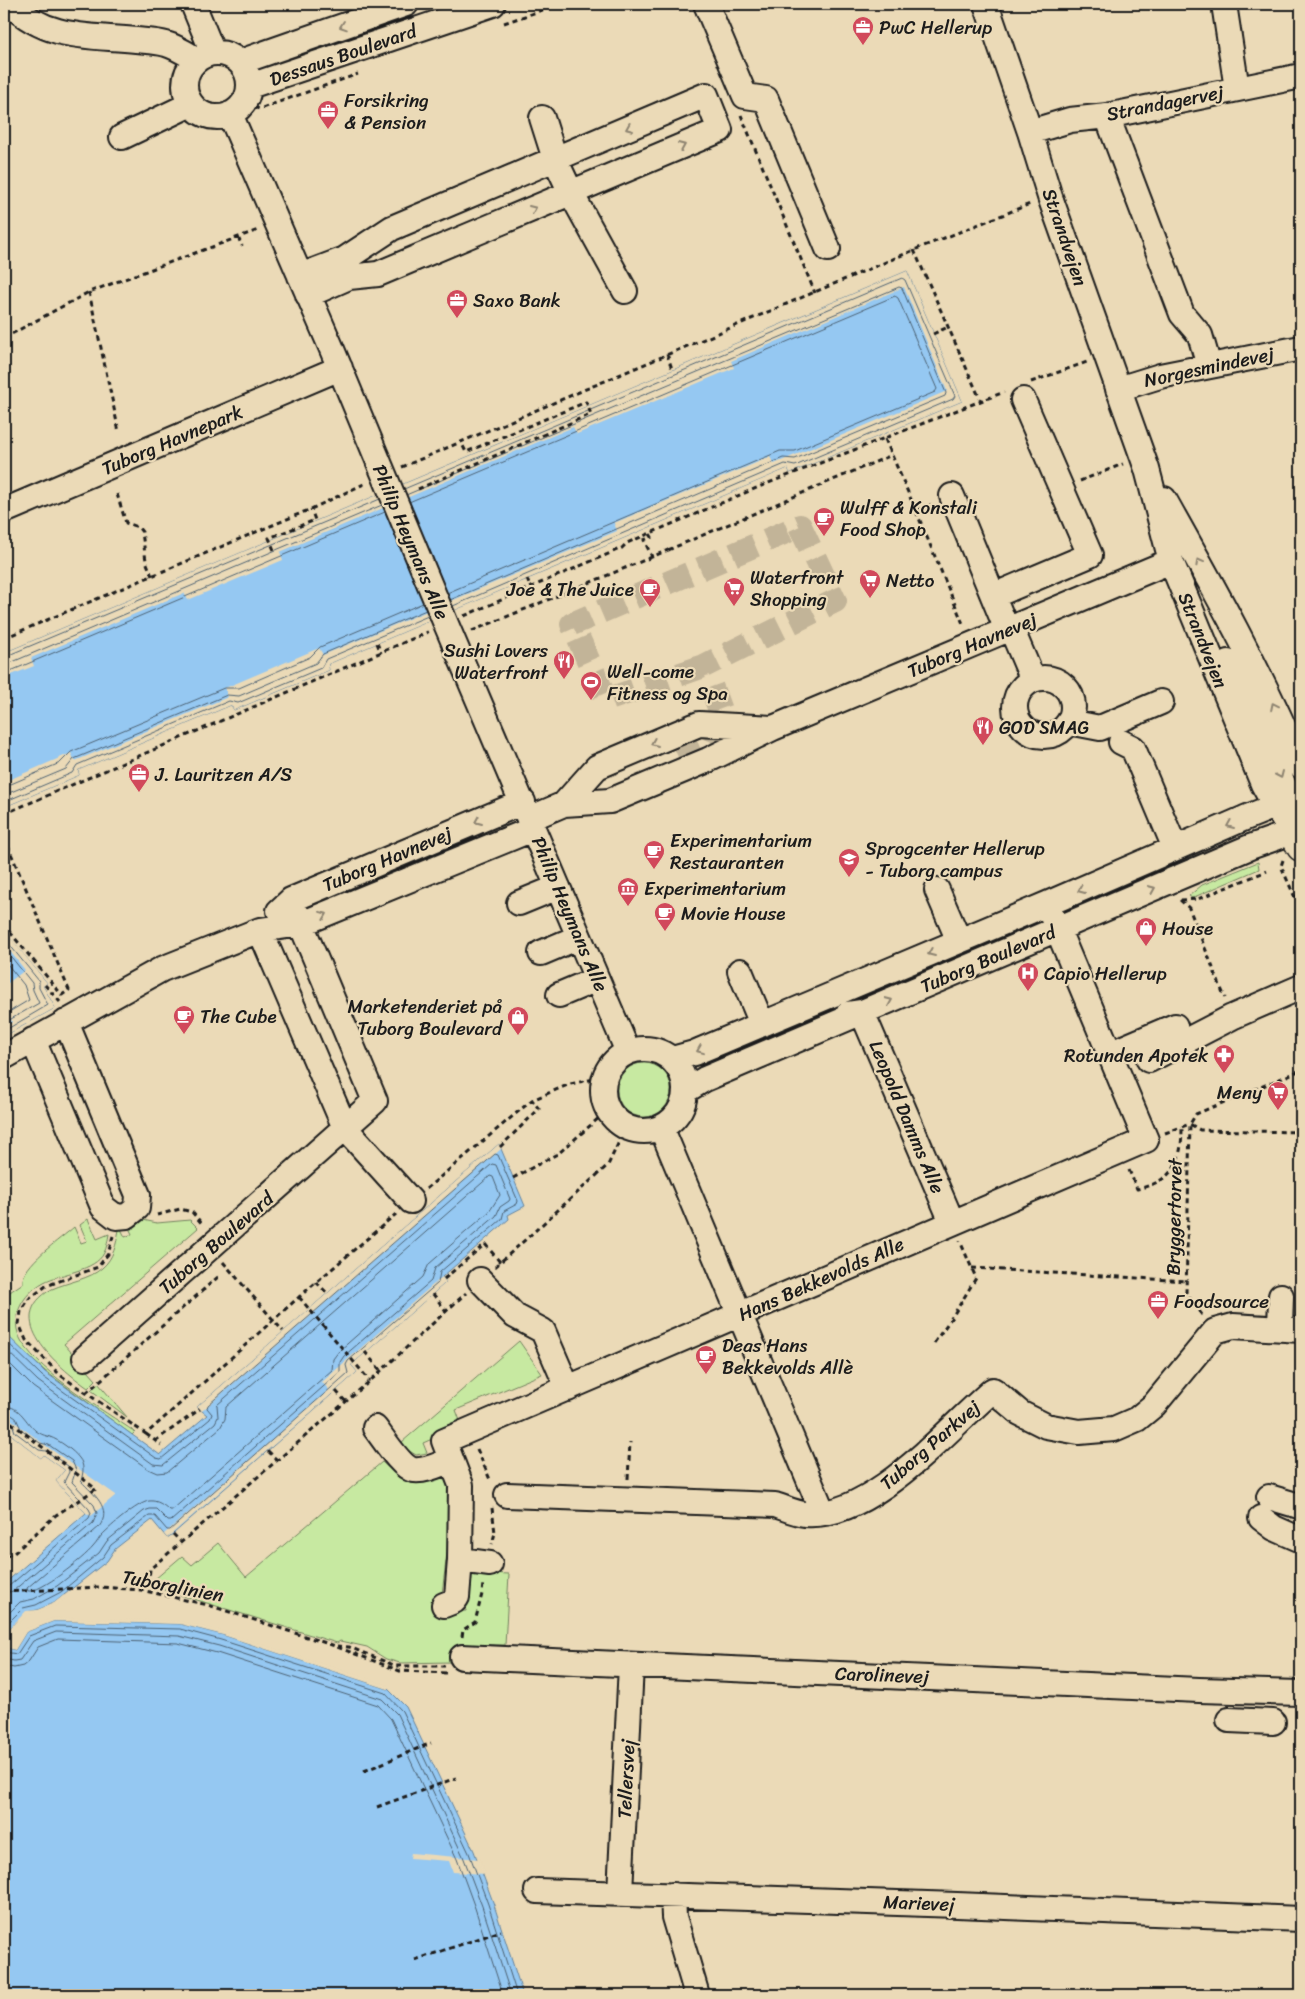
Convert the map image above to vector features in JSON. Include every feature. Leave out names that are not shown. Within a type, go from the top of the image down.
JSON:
[{"type":"street","points":[[10,4],[20,13],[54,31],[72,36],[166,44],[205,56],[225,54],[240,62],[246,69],[250,86],[244,103],[230,114],[220,117],[209,116],[191,104],[187,95],[186,76],[205,56]]},
{"type":"street","points":[[193,4],[205,56]]},
{"type":"street","name":"Dessaus Boulevard","points":[[240,62],[406,4]]},
{"type":"street","name":"Dessaus Boulevard","points":[[250,86],[493,4]]},
{"type":"street","points":[[706,4],[744,96],[766,99],[828,250]]},
{"type":"street","name":"Strandvejen","points":[[986,4],[1050,197],[1145,463],[1171,561],[1252,757],[1295,818]]},
{"type":"street","points":[[1224,4],[1236,89]]},
{"type":"street","name":"Strandagervej","points":[[1030,132],[1070,120],[1107,116],[1301,76]]},
{"type":"street","points":[[706,95],[720,130],[378,274],[347,268],[392,228],[706,95]]},
{"type":"street","points":[[122,137],[191,104]]},
{"type":"street","name":"Philip Heymans Alle","points":[[230,114],[340,368],[449,631],[628,1052]]},
{"type":"street","points":[[1107,116],[1182,314],[1200,335],[1209,366]]},
{"type":"street","points":[[542,118],[555,159],[571,193],[625,291]]},
{"type":"street","points":[[304,285],[497,202]]},
{"type":"street","name":"Norgesmindevej","points":[[1118,389],[1160,376],[1301,348]]},
{"type":"street","name":"Tuborg Havnepark","points":[[4,511],[340,368]]},
{"type":"street","points":[[993,596],[1090,555],[1024,400]]},
{"type":"street","name":"Strandvejen","points":[[1145,463],[1242,642],[1299,757]]},
{"type":"street","points":[[952,496],[993,596],[1033,680]]},
{"type":"street","name":"Tuborg Havnevej","points":[[260,930],[291,900],[448,834],[528,817],[564,804],[610,801],[708,760],[773,728],[1171,561]]},
{"type":"street","points":[[1051,679],[1059,682],[1071,695],[1073,714],[1069,722],[1063,729],[1047,736],[1038,736],[1022,726],[1015,710],[1019,692],[1033,680],[1051,679]]},
{"type":"street","points":[[1069,722],[1100,728],[1161,702]]},
{"type":"street","name":"Tuborg Havnevej","points":[[564,804],[597,767],[699,724],[773,728]]},
{"type":"street","points":[[1121,742],[1133,748],[1175,848]]},
{"type":"street","points":[[564,804],[678,757]]},
{"type":"street","name":"Tuborg Havnevej","points":[[4,1057],[162,969],[260,930],[301,924],[460,859],[528,817]]},
{"type":"street","name":"Tuborg Boulevard","points":[[672,1059],[694,1053],[1175,848],[1295,818]]},
{"type":"street","name":"Tuborg Boulevard","points":[[685,1091],[705,1079],[1057,929],[1295,818]]},
{"type":"street","points":[[345,889],[416,860],[448,834]]},
{"type":"street","points":[[416,860],[460,859]]},
{"type":"street","points":[[520,903],[558,887]]},
{"type":"street","points":[[937,890],[959,941]]},
{"type":"street","name":"Tuborg Boulevard","points":[[85,1358],[375,1101],[291,900]]},
{"type":"street","points":[[1047,904],[1146,1140]]},
{"type":"street","points":[[260,930],[345,1128],[411,1201]]},
{"type":"street","points":[[541,953],[579,937]]},
{"type":"street","points":[[740,971],[762,1024]]},
{"type":"street","points":[[732,1052],[814,1017],[875,977]]},
{"type":"street","points":[[559,996],[598,979]]},
{"type":"street","points":[[1149,1060],[1232,1017],[1301,987]]},
{"type":"street","points":[[814,1017],[862,1012]]},
{"type":"street","name":"Leopold Damms Alle","points":[[862,1012],[952,1222]]},
{"type":"street","points":[[34,1040],[103,1207],[116,1217],[127,1216],[137,1208],[138,1195],[66,1022]]},
{"type":"street","points":[[1109,1054],[1175,1026]]},
{"type":"street","points":[[640,1049],[652,1049],[672,1059],[679,1068],[684,1080],[685,1091],[683,1103],[671,1121],[649,1131],[637,1131],[626,1127],[616,1120],[608,1110],[602,1088],[604,1077],[610,1066],[628,1052],[640,1049]]},
{"type":"street","points":[[661,1127],[823,1514]]},
{"type":"street","name":"Hans Bekkevolds Alle","points":[[444,1605],[454,1601],[457,1597],[460,1560],[461,1485],[444,1441],[1146,1140]]},
{"type":"street","points":[[480,1280],[515,1316],[543,1331],[568,1389]]},
{"type":"street","points":[[1215,1332],[1233,1326],[1291,1329],[1281,1296]]},
{"type":"street","name":"Tuborg Parkvej","points":[[507,1495],[776,1505],[804,1514],[823,1514],[859,1502],[891,1482],[929,1451],[964,1415],[993,1390],[1020,1413],[1054,1428],[1079,1432],[1105,1430],[1137,1419],[1154,1404],[1200,1347],[1215,1332]]},
{"type":"street","points":[[375,1428],[404,1465],[412,1470],[426,1469],[451,1460]]},
{"type":"street","points":[[1299,1506],[1265,1508],[1274,1528],[1299,1539]]},
{"type":"street","points":[[460,1560],[490,1564]]},
{"type":"street","name":"Carolinevej","points":[[462,1658],[1301,1693]]},
{"type":"street","name":"Tellersvej","points":[[620,1893],[631,1665]]},
{"type":"street","points":[[1229,1720],[1273,1722]]},
{"type":"street","name":"Marievej","points":[[537,1891],[1301,1919]]},
{"type":"street","points":[[674,1895],[674,1917],[697,1995]]},
{"type":"path","points":[[744,96],[736,106],[815,293]]},
{"type":"path","points":[[4,638],[311,509],[384,475],[667,354],[1009,211],[1050,197]]},
{"type":"path","points":[[4,338],[89,292],[277,223]]},
{"type":"path","points":[[238,237],[242,246]]},
{"type":"path","points":[[914,250],[981,401]]},
{"type":"path","points":[[89,292],[119,432]]},
{"type":"path","points":[[933,334],[948,327]]},
{"type":"path","points":[[667,354],[672,369]]},
{"type":"path","points":[[418,489],[591,414],[586,402],[466,452],[461,442]]},
{"type":"path","points":[[449,631],[530,588],[622,548],[627,544],[766,484],[931,421]]},
{"type":"path","points":[[885,439],[972,645]]},
{"type":"path","points":[[4,814],[381,653],[449,631],[668,551],[892,455]]},
{"type":"path","points":[[1080,481],[1145,463]]},
{"type":"path","points":[[764,478],[766,484]]},
{"type":"path","points":[[117,494],[126,523],[138,527],[142,532],[146,561],[152,576]]},
{"type":"path","points":[[916,511],[952,496]]},
{"type":"path","points":[[274,550],[269,538],[315,520],[311,509]]},
{"type":"path","points":[[650,534],[652,537],[644,540],[652,557]]},
{"type":"path","points":[[527,580],[530,588]]},
{"type":"path","points":[[377,643],[381,653]]},
{"type":"path","points":[[4,837],[69,990],[62,995],[4,925]]},
{"type":"path","points":[[1281,866],[1301,911]]},
{"type":"path","points":[[1232,1017],[1189,908],[1180,900],[1198,899],[1267,871]]},
{"type":"path","points":[[45,984],[51,993],[57,989]]},
{"type":"path","points":[[1146,1140],[1190,1124],[1196,1114],[1301,1070]]},
{"type":"path","points":[[146,1434],[299,1296],[532,1100],[570,1084],[604,1077]]},
{"type":"path","points":[[500,1146],[539,1109],[532,1100]]},
{"type":"path","points":[[513,1178],[559,1153],[608,1110]]},
{"type":"path","points":[[1190,1124],[1200,1130],[1301,1132]]},
{"type":"path","name":"Bryggertorvet","points":[[1190,1124],[1186,1293],[1215,1332]]},
{"type":"path","points":[[141,1590],[149,1579],[150,1570],[180,1541],[370,1381],[608,1165],[626,1127]]},
{"type":"path","points":[[1121,1151],[1136,1189],[1149,1186],[1167,1177],[1173,1170],[1178,1160],[1182,1127]]},
{"type":"path","points":[[137,1208],[156,1215],[180,1209],[192,1212],[214,1245],[283,1331]]},
{"type":"path","points":[[116,1217],[108,1254],[104,1261],[98,1267],[46,1286],[29,1299],[21,1311],[19,1324],[26,1340],[60,1375],[161,1445]]},
{"type":"path","points":[[934,1343],[976,1278],[964,1250]]},
{"type":"path","points":[[972,1268],[1186,1281]]},
{"type":"path","points":[[86,1393],[219,1276]]},
{"type":"path","points":[[316,1282],[326,1293]]},
{"type":"path","points":[[433,1294],[446,1311]]},
{"type":"path","points":[[299,1296],[370,1381]]},
{"type":"path","points":[[365,1352],[381,1371]]},
{"type":"path","points":[[336,1391],[346,1402]]},
{"type":"path","points":[[155,1441],[200,1409]]},
{"type":"path","points":[[4,1417],[96,1489],[56,1515],[14,1554],[4,1557]]},
{"type":"path","points":[[627,1500],[630,1442]]},
{"type":"path","points":[[268,1451],[277,1460]]},
{"type":"path","points":[[173,1534],[180,1541]]},
{"type":"path","name":"Tuborglinien","points":[[4,1592],[100,1587],[141,1590],[208,1605],[332,1645],[400,1671],[438,1673]]},
{"type":"path","name":"Tuborglinien","points":[[332,1645],[349,1648],[396,1666],[450,1666],[462,1658]]},
{"type":"path","points":[[364,1771],[430,1743]]},
{"type":"path","points":[[377,1807],[456,1778]]},
{"type":"path","points":[[415,1960],[502,1931]]},
{"type":"green space","points":[[1258,862],[1259,869],[1192,898],[1189,896],[1202,885]]},
{"type":"green space","points":[[639,1063],[649,1063],[659,1067],[667,1075],[671,1090],[667,1105],[659,1113],[649,1117],[639,1117],[629,1113],[621,1105],[617,1095],[617,1085],[621,1075],[629,1067]]},
{"type":"green space","points":[[88,1219],[97,1239],[109,1234],[107,1246],[100,1259],[86,1268],[51,1279],[36,1287],[24,1300],[17,1316],[16,1325],[22,1342],[31,1354],[74,1391],[135,1432],[132,1435],[45,1371],[4,1334],[4,1296],[23,1283],[24,1276],[35,1261],[74,1227],[81,1243],[87,1241],[80,1225]]},
{"type":"green space","points":[[143,1220],[157,1223],[190,1220],[198,1228],[64,1344],[96,1380],[88,1388],[75,1379],[49,1355],[32,1327],[31,1314],[37,1301],[52,1289],[85,1278],[102,1268],[112,1255],[119,1230],[121,1229],[125,1237],[132,1234],[128,1226]]},
{"type":"green space","points":[[519,1341],[542,1374],[456,1410],[462,1426],[423,1443],[427,1453],[416,1455],[406,1449],[402,1442]]},
{"type":"green space","points":[[98,1383],[127,1417],[91,1390]]},
{"type":"green space","points":[[382,1462],[398,1477],[411,1482],[445,1472],[454,1494],[440,1611],[466,1611],[468,1572],[509,1574],[505,1645],[465,1645],[452,1662],[400,1663],[386,1659],[367,1647],[340,1641],[337,1643],[148,1585],[182,1556],[192,1565],[218,1543],[246,1577]]},
{"type":"water","points":[[907,271],[962,401],[790,473],[788,468],[328,664],[329,670],[234,710],[231,705],[78,770],[79,775],[4,807],[4,653]]},
{"type":"water","points":[[4,931],[47,983],[43,986],[55,1008],[4,1036]]},
{"type":"water","points":[[499,1144],[525,1206],[508,1215],[509,1219],[442,1277],[446,1282],[351,1365],[357,1372],[173,1534],[167,1538],[152,1520],[115,1549],[107,1561],[54,1603],[26,1612],[10,1628],[5,1647],[15,1650],[26,1632],[54,1621],[180,1624],[223,1635],[388,1689],[406,1707],[474,1851],[493,1902],[523,1995],[4,1995],[4,1584],[86,1513],[56,1481],[65,1470],[44,1455],[41,1458],[7,1431],[10,1428],[4,1423],[4,1332],[45,1372],[160,1455],[207,1415],[197,1407]]},
{"type":"pier","points":[[907,271],[962,401],[790,473],[788,468],[328,664],[329,670],[234,710],[231,705],[78,770],[79,775],[4,807],[4,782],[71,753],[75,761],[228,697],[225,688],[319,648],[323,655],[617,531],[614,523],[770,457],[774,464],[947,391],[904,287],[731,361],[734,368],[577,434],[573,427],[280,552],[283,560],[188,600],[184,593],[31,658],[34,666],[4,678],[4,653]]},
{"type":"pier","points":[[4,930],[47,983],[43,986],[55,1008],[4,1036],[4,1027],[12,1022],[4,1006],[4,986],[25,970],[4,944]]},
{"type":"pier","points":[[499,1144],[501,1149],[202,1411],[197,1407]]},
{"type":"pier","points":[[442,1277],[446,1282],[351,1365],[357,1372],[167,1538],[164,1534],[329,1390],[322,1382]]},
{"type":"pier","points":[[4,1414],[116,1495],[91,1516],[86,1513],[56,1481],[65,1470],[44,1455],[41,1458],[7,1431],[10,1428],[4,1423]]},
{"type":"pier","points":[[64,1595],[65,1598],[55,1605],[27,1614],[12,1629],[8,1646],[13,1647],[24,1630],[54,1618],[181,1622],[223,1632],[388,1686],[388,1689],[223,1635],[180,1624],[54,1621],[26,1632],[15,1650],[5,1647],[10,1628],[26,1611],[37,1610],[54,1603]]},
{"type":"pier","points":[[411,1853],[479,1859],[485,1874],[453,1872],[449,1861],[410,1858]]},
{"type":"tunnel","points":[[678,757],[712,742],[722,716],[704,666],[835,601],[800,526],[572,624],[606,700],[704,666]]},
{"type":"place","name":"PwC Hellerup","points":[[863,46]]},
{"type":"place","name":"Forsikring & Pension","points":[[328,130]]},
{"type":"place","name":"Saxo Bank","points":[[457,319]]},
{"type":"place","name":"Wulff & Konstali Food Shop","points":[[824,537]]},
{"type":"place","name":"Netto","points":[[870,599]]},
{"type":"place","name":"Waterfront Shopping","points":[[734,607]]},
{"type":"place","name":"Joe & The Juice","points":[[650,608]]},
{"type":"place","name":"Sushi Lovers Waterfront","points":[[564,680]]},
{"type":"place","name":"Well-come Fitness og Spa","points":[[591,701]]},
{"type":"place","name":"GOD SMAG","points":[[983,746]]},
{"type":"place","name":"J. Lauritzen A/S","points":[[139,793]]},
{"type":"place","name":"Experimentarium Restauranten","points":[[654,870]]},
{"type":"place","name":"Sprogcenter Hellerup - Tuborg campus","points":[[849,878]]},
{"type":"place","name":"Experimentarium","points":[[628,907]]},
{"type":"place","name":"Movie House","points":[[665,932]]},
{"type":"place","name":"House","points":[[1146,947]]},
{"type":"place","name":"Capio Hellerup","points":[[1028,992]]},
{"type":"place","name":"The Cube","points":[[184,1035]]},
{"type":"place","name":"Marketenderiet på Tuborg Boulevard","points":[[518,1036]]},
{"type":"place","name":"Rotunden Apotek","points":[[1224,1074]]},
{"type":"place","name":"Meny","points":[[1278,1111]]},
{"type":"place","name":"Foodsource","points":[[1158,1320]]},
{"type":"place","name":"Deas Hans Bekkevolds Allè","points":[[706,1375]]}]
